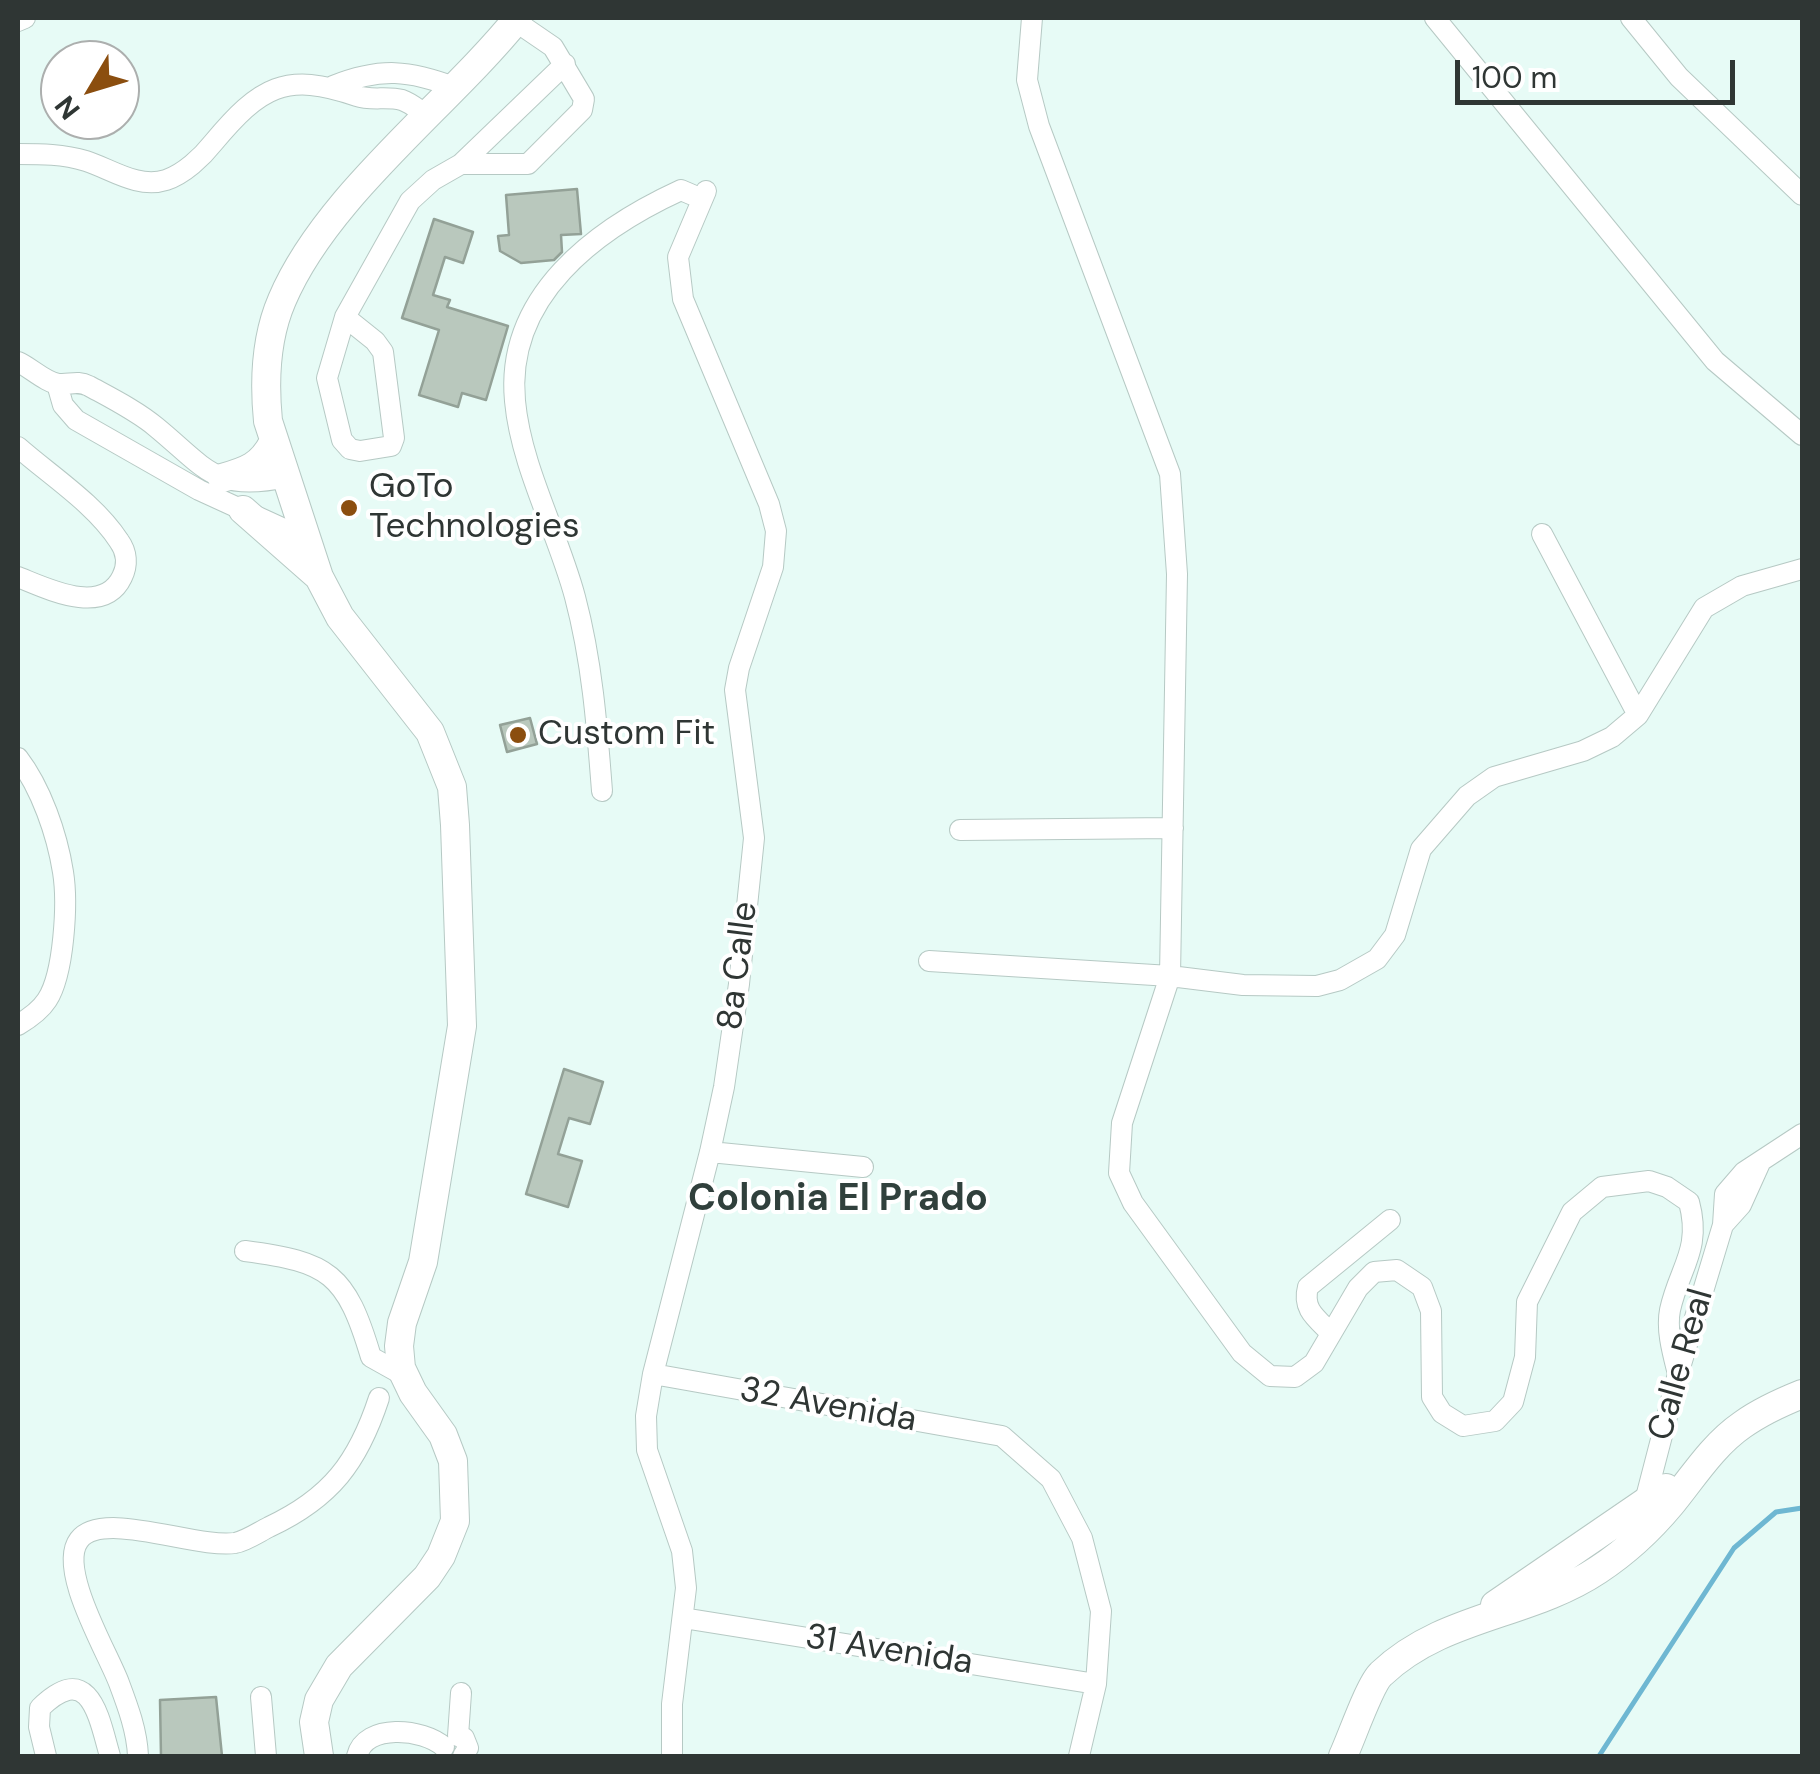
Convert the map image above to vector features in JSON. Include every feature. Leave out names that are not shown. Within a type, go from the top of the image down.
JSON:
[{"type":"main road","points":[[319,1756],[314,1722],[319,1700],[338,1666],[428,1577],[442,1556],[455,1521],[453,1461],[443,1435],[405,1376],[398,1346],[424,1262],[462,1026],[452,787],[430,732],[340,617],[319,577],[274,443],[266,398],[270,340],[282,300],[306,256],[342,207],[457,88],[516,20]]},
{"type":"main road","points":[[222,478],[258,464],[274,443]]},
{"type":"main road","points":[[243,510],[319,577]]},
{"type":"main road","points":[[1343,1756],[1376,1678],[1404,1654],[1573,1570],[1618,1543],[1669,1505],[1740,1426],[1802,1394]]},
{"type":"main road","points":[[1618,1543],[1644,1506],[1669,1485],[1692,1475]]},
{"type":"street","points":[[18,21],[25,18]]},
{"type":"street","points":[[1032,18],[1027,80],[1039,126],[1170,474],[1177,574],[1170,976],[1122,1123],[1119,1173],[1134,1203],[1233,1340],[1270,1376],[1294,1378],[1314,1363],[1358,1288],[1374,1272],[1396,1270],[1422,1287],[1431,1312],[1432,1397],[1442,1413],[1463,1426],[1495,1421],[1514,1402],[1525,1357],[1527,1302],[1572,1212],[1602,1187],[1649,1181],[1668,1187],[1691,1206],[1691,1257],[1669,1312],[1671,1350],[1678,1374]]},
{"type":"street","points":[[1434,18],[1715,361],[1802,435]]},
{"type":"street","points":[[1630,18],[1679,77],[1802,196]]},
{"type":"street","points":[[461,164],[528,164],[582,110],[584,98],[554,48],[516,20]]},
{"type":"street","points":[[345,317],[383,352],[394,438],[391,446],[360,452],[350,449],[342,440],[327,378],[345,317],[410,201],[433,180],[461,164],[564,64]]},
{"type":"street","points":[[333,86],[362,74],[418,73],[457,88]]},
{"type":"street","points":[[18,154],[84,160],[148,183],[166,180],[204,155],[238,113],[258,96],[294,82],[333,86],[362,98],[404,100],[428,116]]},
{"type":"street","name":"8a Calle","points":[[602,792],[595,695],[574,595],[523,438],[515,400],[517,352],[541,293],[602,234],[639,209],[681,190],[704,195],[678,257],[683,300],[770,504],[776,532],[773,566],[735,690],[753,820],[754,862],[724,1087],[646,1416],[647,1450],[682,1551],[686,1588],[672,1704],[672,1756]]},
{"type":"street","points":[[18,362],[57,384],[79,382],[138,414],[161,430],[190,460],[222,478],[247,483],[286,477]]},
{"type":"street","points":[[57,384],[69,414],[199,490],[306,539]]},
{"type":"street","points":[[122,444],[138,414]]},
{"type":"street","points":[[18,447],[102,520],[123,546],[126,559],[118,586],[93,598],[62,593],[18,578]]},
{"type":"street","points":[[1542,534],[1638,715]]},
{"type":"street","points":[[929,961],[1287,987],[1340,980],[1377,959],[1395,935],[1421,849],[1467,796],[1494,777],[1612,737],[1638,715],[1704,608],[1742,586],[1802,568]]},
{"type":"street","points":[[18,758],[45,809],[63,872],[64,923],[58,968],[48,1000],[18,1025]]},
{"type":"street","points":[[960,830],[1173,828]]},
{"type":"street","name":"Calle Real","points":[[1644,1506],[1723,1225],[1725,1194],[1744,1172],[1802,1134]]},
{"type":"street","points":[[710,1152],[863,1167]]},
{"type":"street","points":[[1331,1333],[1307,1308],[1308,1287],[1390,1220]]},
{"type":"street","points":[[245,1251],[293,1257],[320,1267],[354,1308],[370,1357],[405,1376]]},
{"type":"street","name":"32 Avenida","points":[[653,1374],[1002,1436],[1051,1478],[1082,1538],[1101,1611],[1096,1684]]},
{"type":"street","points":[[138,1756],[137,1738],[118,1679],[87,1612],[76,1574],[73,1552],[80,1538],[93,1529],[120,1528],[195,1542],[236,1543],[254,1535],[290,1518],[325,1494],[348,1468],[369,1427],[378,1398]]},
{"type":"street","name":"31 Avenida","points":[[683,1618],[1096,1684]]},
{"type":"street","points":[[1080,1756],[1096,1684]]},
{"type":"street","points":[[46,1756],[40,1708],[51,1697],[68,1690],[84,1691],[93,1699],[110,1756]]},
{"type":"street","points":[[358,1756],[360,1745],[368,1737],[404,1732],[454,1749],[460,1693]]},
{"type":"street","points":[[261,1697],[266,1756]]},
{"type":"building","points":[[577,189],[581,234],[561,235],[562,252],[554,260],[521,263],[500,251],[498,236],[509,235],[506,195]]},
{"type":"building","points":[[434,219],[473,232],[463,263],[445,257],[433,295],[450,300],[447,307],[508,326],[486,400],[462,393],[458,407],[419,395],[439,330],[402,318]]},
{"type":"building","name":"Custom Fit","points":[[530,718],[537,744],[507,752],[500,725]]},
{"type":"building","points":[[564,1069],[603,1082],[590,1124],[569,1118],[558,1154],[582,1161],[568,1207],[526,1194]]},
{"type":"building","points":[[216,1697],[222,1756],[161,1756],[160,1700]]},
{"type":"waterway","points":[[1599,1756],[1734,1548],[1776,1512],[1802,1508]]},
{"type":"place","name":"GoTo Technologies","points":[[349,508]]},
{"type":"place","name":"Custom Fit","points":[[518,735]]},
{"type":"district","name":"Colonia El Prado","points":[[838,1200]]}]
